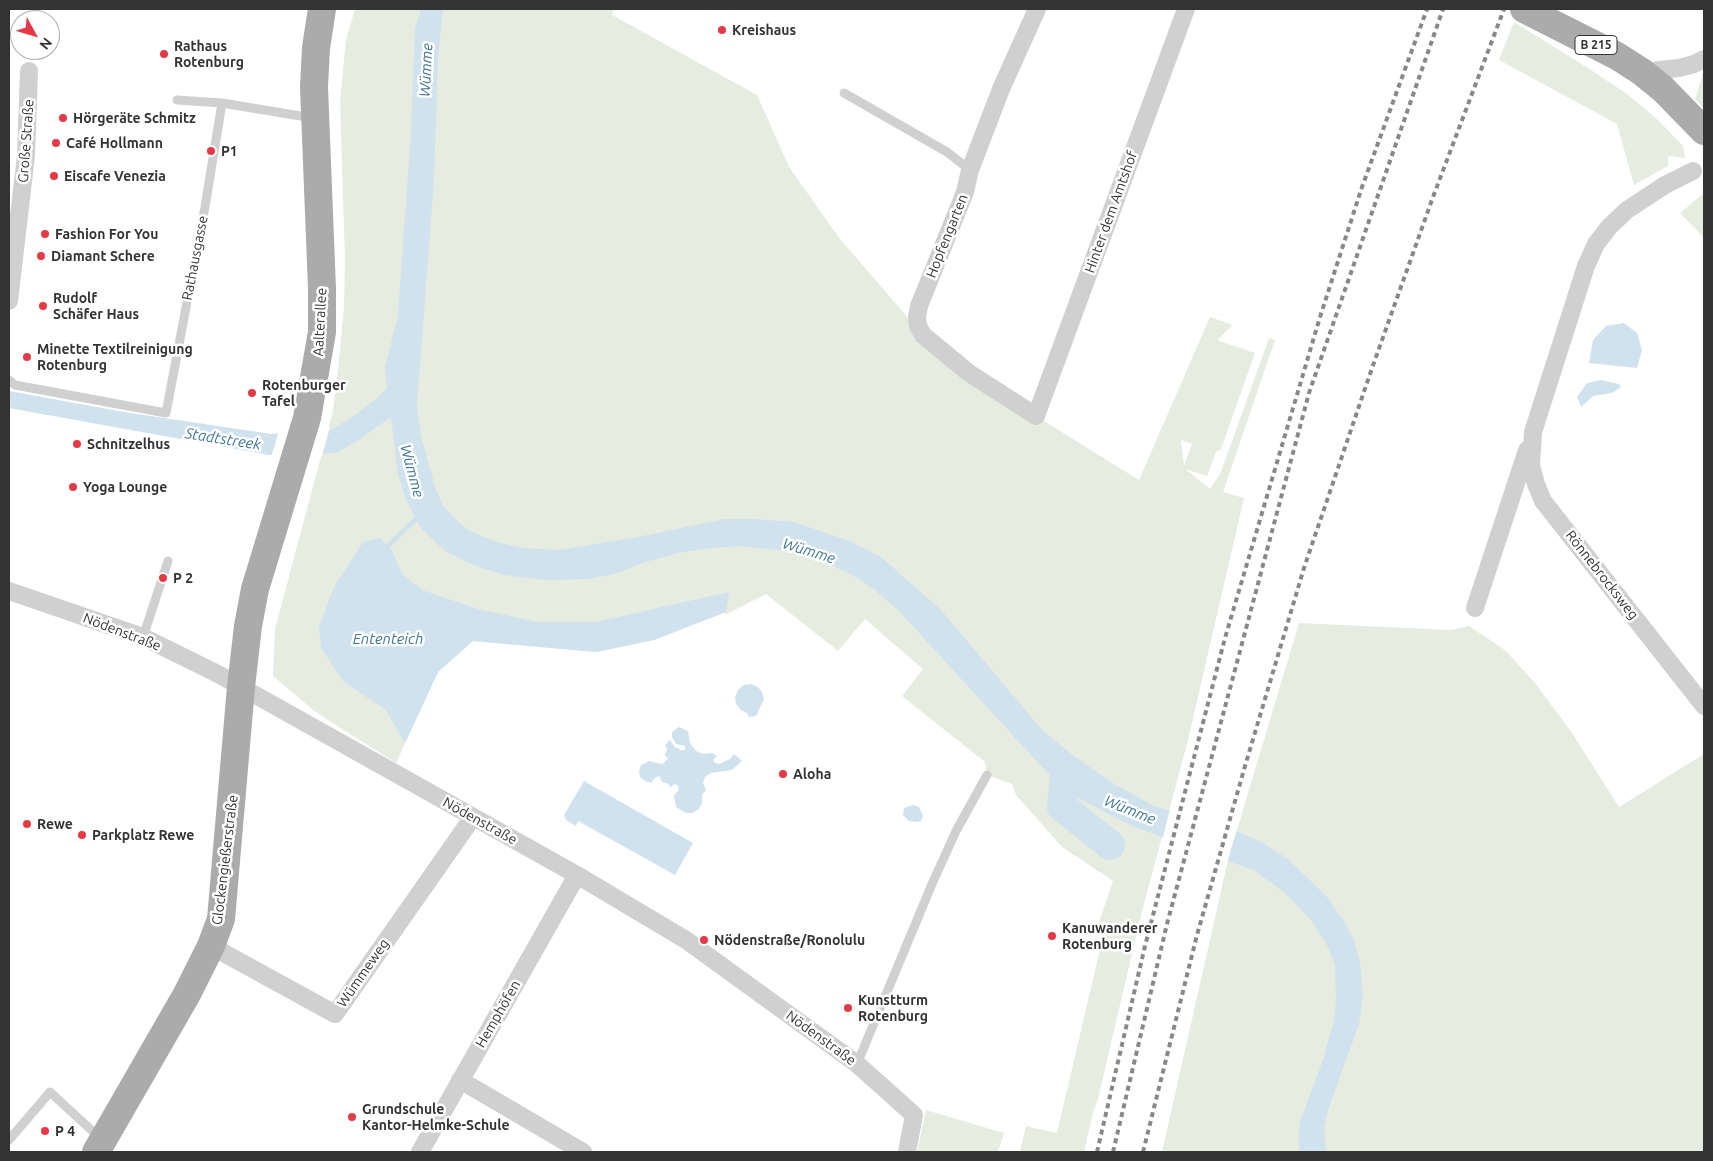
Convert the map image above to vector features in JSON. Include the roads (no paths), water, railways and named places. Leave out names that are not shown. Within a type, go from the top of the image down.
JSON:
[{"type":"main road","name":"Aalterallee","points":[[241,687],[248,626],[255,589],[307,418],[322,332],[314,88],[316,48],[322,9]]},
{"type":"main road","name":"B 215","points":[[1524,9],[1617,56],[1642,72],[1677,102],[1704,131]]},
{"type":"main road","name":"Glockengießerstraße","points":[[99,1146],[187,994],[211,946],[221,919],[241,687]]},
{"type":"street","name":"Hopfengarten","points":[[1036,416],[969,373],[923,335],[918,326],[917,317],[919,306],[965,192],[970,170],[1001,88],[1037,9]]},
{"type":"street","name":"Hinter dem Amtshof","points":[[1036,416],[1186,9]]},
{"type":"street","points":[[1642,72],[1679,68],[1704,59]]},
{"type":"street","name":"Große Straße","points":[[9,301],[26,156],[29,71]]},
{"type":"street","name":"Rönnebrocksweg","points":[[1475,608],[1586,266],[1596,244],[1609,227],[1627,210],[1664,185],[1693,171]]},
{"type":"street","name":"Rönnebrocksweg","points":[[1533,432],[1531,466],[1536,484],[1544,501],[1704,706]]},
{"type":"street","name":"Nödenstraße","points":[[9,591],[143,637],[241,687],[473,817],[686,940],[857,1064],[914,1115],[907,1152]]},
{"type":"street","name":"Wümmeweg","points":[[211,946],[335,1014],[473,817]]},
{"type":"street","name":"Hemphöfen","points":[[420,1152],[576,876]]},
{"type":"street","points":[[457,1087],[583,1152]]},
{"type":"lane","points":[[844,93],[948,152],[970,170]]},
{"type":"lane","points":[[177,100],[222,103],[316,118]]},
{"type":"lane","name":"Rathausgasse","points":[[9,380],[15,385],[166,413],[222,103]]},
{"type":"lane","points":[[143,637],[168,561]]},
{"type":"lane","points":[[857,1064],[936,876],[956,832],[986,775]]},
{"type":"lane","points":[[9,1140],[50,1092],[99,1146]]},
{"type":"water","points":[[421,9],[443,9],[438,57],[434,180],[417,406],[421,436],[435,487],[442,504],[468,530],[496,542],[524,548],[559,550],[638,537],[725,519],[753,519],[794,522],[849,541],[881,557],[941,610],[1043,731],[1075,757],[1116,785],[1154,806],[1237,831],[1263,843],[1289,860],[1327,897],[1344,921],[1354,940],[1360,963],[1363,996],[1359,1024],[1329,1107],[1324,1130],[1326,1152],[1300,1152],[1298,1140],[1300,1122],[1323,1060],[1334,1020],[1336,1001],[1335,964],[1326,943],[1311,920],[1284,892],[1253,870],[1132,826],[1080,799],[1052,777],[899,611],[858,578],[807,556],[788,551],[740,546],[678,553],[645,562],[617,573],[590,579],[546,580],[504,575],[473,565],[445,551],[420,527],[405,497],[398,474],[391,417],[336,453],[269,455],[9,408],[9,391],[124,412],[271,434],[332,429],[348,420],[376,399],[387,388],[385,368],[398,315],[411,132],[415,29]]},
{"type":"water","points":[[1624,323],[1637,333],[1642,350],[1637,368],[1589,363],[1593,340],[1606,326]]},
{"type":"water","points":[[1601,380],[1619,384],[1621,387],[1612,393],[1593,396],[1581,407],[1577,397],[1587,383]]},
{"type":"water","name":"Ententeich","points":[[380,538],[392,550],[402,574],[422,590],[478,609],[537,622],[596,622],[729,592],[726,612],[654,640],[596,652],[473,641],[438,672],[405,743],[386,710],[343,681],[321,648],[319,627],[334,587],[363,542]]},
{"type":"water","points":[[751,684],[758,687],[764,699],[756,716],[749,717],[736,704],[735,697],[738,690],[744,685]]},
{"type":"water","points":[[679,727],[688,731],[690,743],[696,751],[703,754],[712,753],[717,756],[713,760],[715,763],[719,764],[730,759],[734,754],[742,761],[732,770],[711,773],[705,777],[703,783],[706,790],[702,795],[702,803],[699,809],[693,813],[686,813],[676,807],[674,796],[679,789],[677,785],[674,784],[671,787],[667,783],[662,782],[659,776],[651,783],[645,781],[640,777],[639,771],[641,765],[649,761],[662,764],[668,759],[665,755],[667,749],[665,745],[670,740],[675,747],[685,750],[685,746],[676,744],[672,737],[672,732]]},
{"type":"water","points":[[584,781],[693,843],[675,875],[578,821],[576,826],[566,820],[564,815]]},
{"type":"water","points":[[913,805],[919,807],[923,816],[921,821],[909,821],[903,815],[904,808]]},
{"type":"waterway","points":[[388,546],[420,515]]},
{"type":"waterway","points":[[1065,774],[1062,807],[1110,845]]},
{"type":"railway","points":[[1097,1152],[1145,946],[1225,638],[1320,317],[1362,187],[1427,9]]},
{"type":"railway","points":[[1113,1152],[1167,924],[1309,393],[1443,9]]},
{"type":"railway","points":[[1143,1152],[1197,935],[1304,568],[1433,197],[1504,9]]},
{"type":"place","name":"Kreishaus","points":[[722,30]]},
{"type":"place","name":"Rathaus Rotenburg","points":[[164,54]]},
{"type":"place","name":"Hörgeräte Schmitz","points":[[63,118]]},
{"type":"place","name":"Café Hollmann","points":[[56,143]]},
{"type":"place","name":"P1","points":[[211,151]]},
{"type":"place","name":"Eiscafe Venezia","points":[[54,176]]},
{"type":"place","name":"Fashion For You","points":[[45,234]]},
{"type":"place","name":"Diamant Schere","points":[[41,256]]},
{"type":"place","name":"Rudolf Schäfer Haus","points":[[43,306]]},
{"type":"place","name":"Minette Textilreinigung Rotenburg","points":[[27,357]]},
{"type":"place","name":"Rotenburger Tafel","points":[[252,393]]},
{"type":"place","name":"Schnitzelhus","points":[[77,444]]},
{"type":"place","name":"Yoga Lounge","points":[[73,487]]},
{"type":"place","name":"P 2","points":[[163,578]]},
{"type":"place","name":"Aloha","points":[[783,774]]},
{"type":"place","name":"Rewe","points":[[27,824]]},
{"type":"place","name":"Parkplatz Rewe","points":[[82,835]]},
{"type":"place","name":"Kanuwanderer Rotenburg","points":[[1052,936]]},
{"type":"place","name":"Nödenstraße/Ronolulu","points":[[704,940]]},
{"type":"place","name":"Kunstturm Rotenburg","points":[[848,1008]]},
{"type":"place","name":"Grundschule Kantor-Helmke-Schule","points":[[352,1117]]},
{"type":"place","name":"P 4","points":[[45,1131]]},
{"type":"water label","name":"Wümme","points":[[426,70]]},
{"type":"water label","name":"Stadtstreek","points":[[223,439]]},
{"type":"water label","name":"Wümme","points":[[412,471]]},
{"type":"water label","name":"Wümme","points":[[809,551]]},
{"type":"water label","name":"Wümme","points":[[1130,810]]}]
